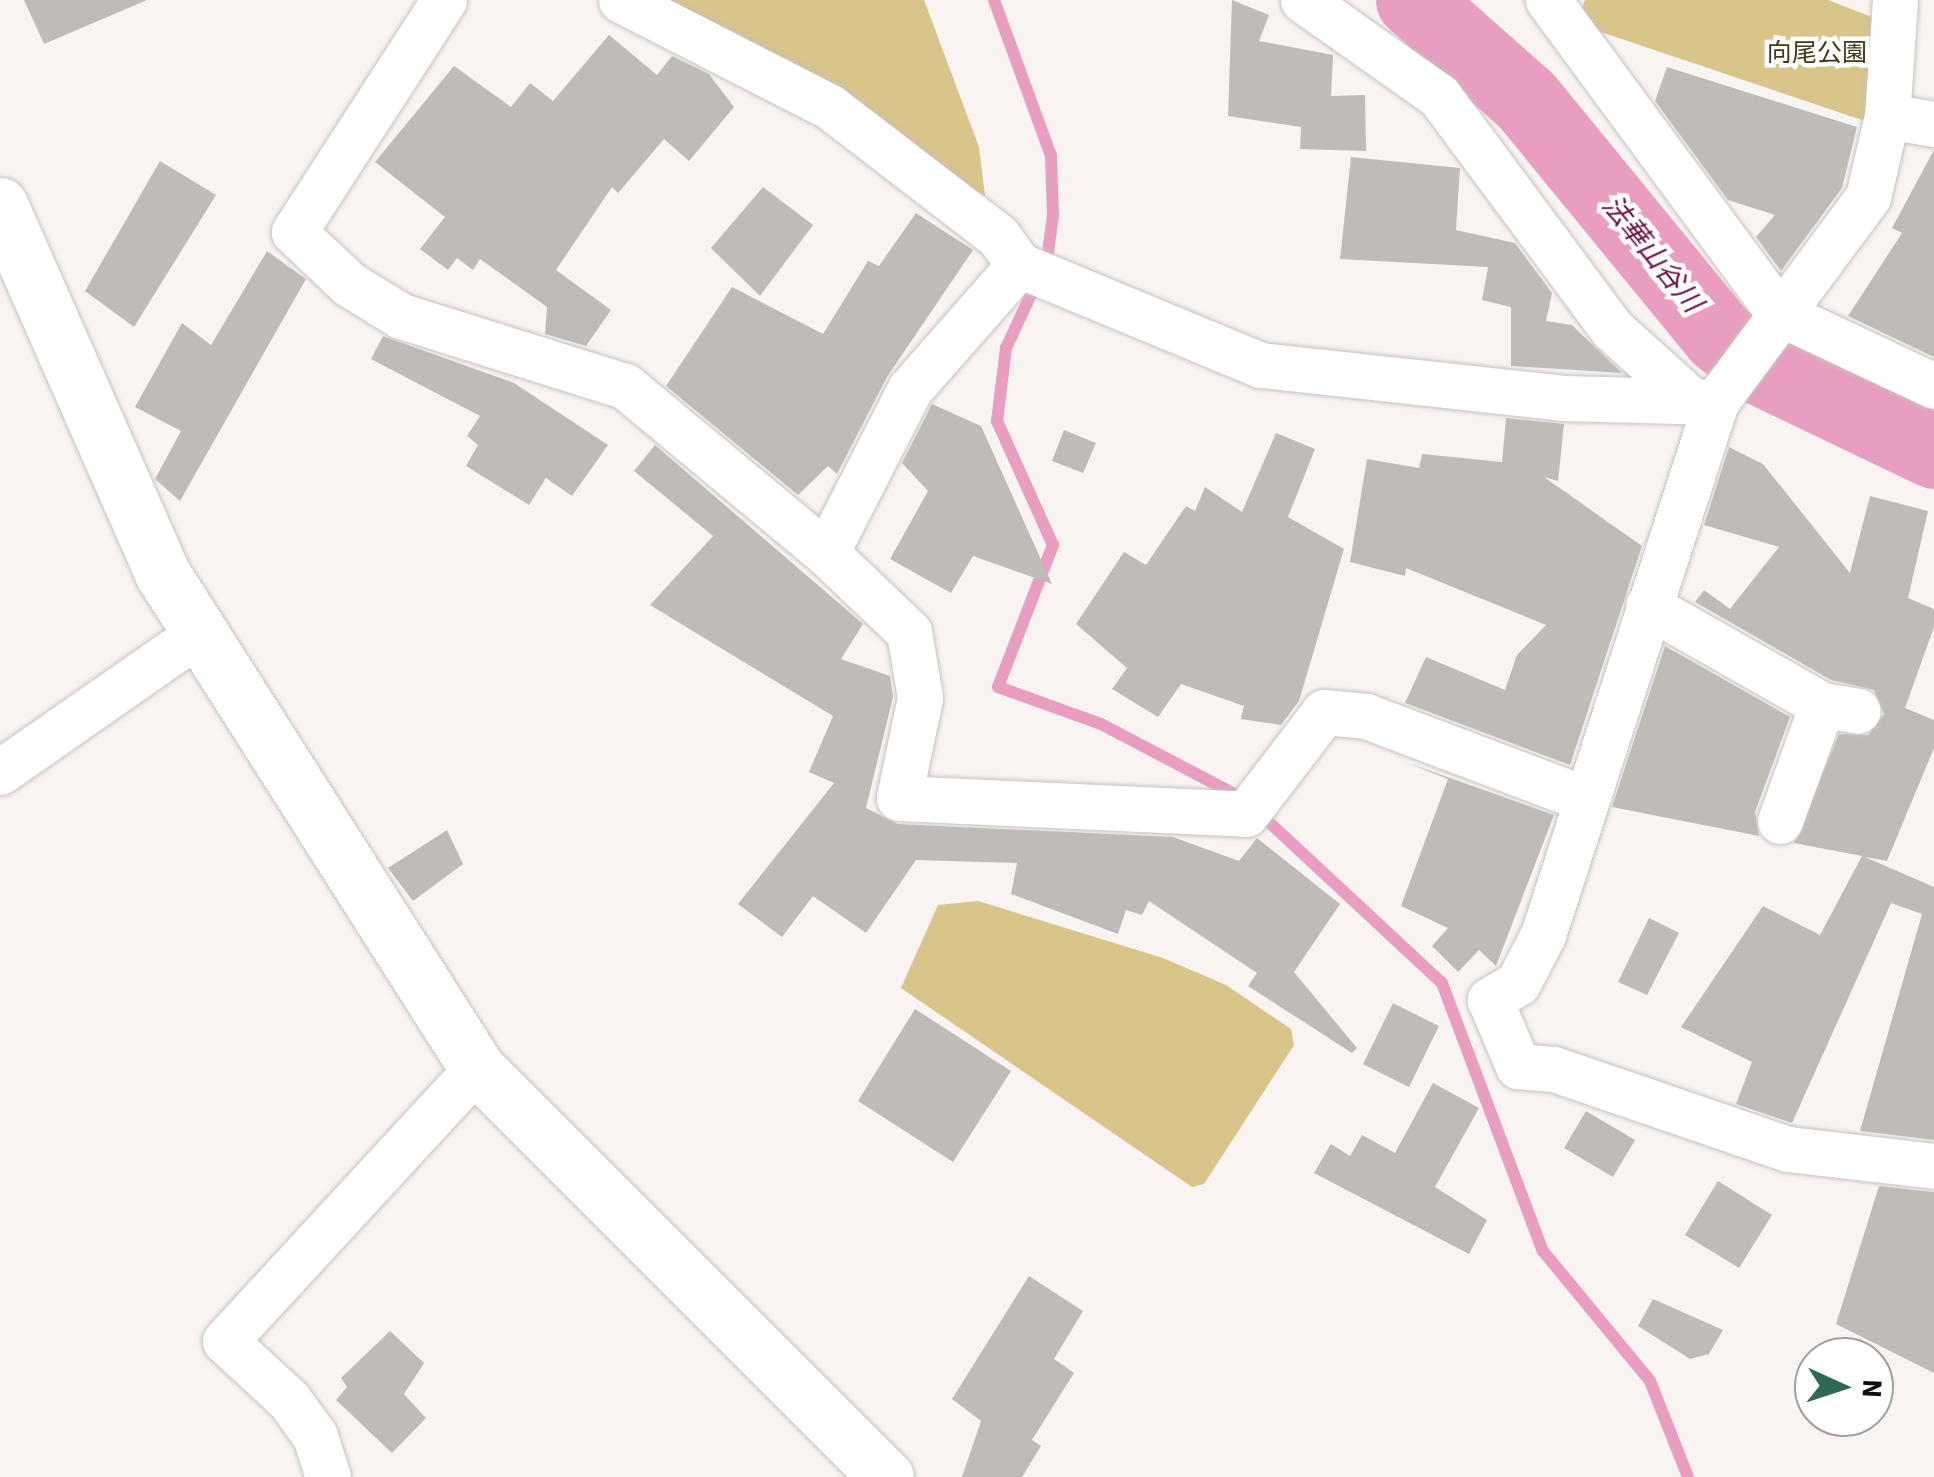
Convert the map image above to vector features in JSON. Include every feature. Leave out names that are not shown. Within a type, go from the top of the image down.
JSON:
[{"type":"street","points":[[444,0],[294,232],[349,284],[401,316],[625,386],[826,553],[909,632],[920,698],[899,798],[1246,814],[1324,712],[1366,716],[1583,798]]},
{"type":"street","points":[[622,0],[830,106],[998,236],[1019,264],[1261,365],[1530,395],[1704,401]]},
{"type":"street","points":[[1304,0],[1439,96],[1612,329],[1704,401]]},
{"type":"street","points":[[1548,0],[1779,313],[1934,386]]},
{"type":"street","points":[[1895,0],[1887,116],[1868,197],[1779,313],[1704,401],[1648,606],[1583,798],[1543,935],[1518,983],[1490,1000],[1518,1066],[1554,1069],[1788,1150],[1934,1166]]},
{"type":"street","points":[[1887,116],[1934,124]]},
{"type":"street","points":[[0,205],[111,469],[200,633],[477,1068],[886,1477]]},
{"type":"street","points":[[826,553],[910,389],[1019,264]]},
{"type":"street","points":[[1648,606],[1840,708],[1780,820]]},
{"type":"street","points":[[0,772],[200,633]]},
{"type":"street","points":[[328,1477],[315,1436],[289,1400],[225,1341],[477,1068]]},
{"type":"green space","points":[[630,0],[924,0],[979,147],[985,196]]},
{"type":"green space","name":"向尾公園","points":[[1585,0],[1828,0],[1877,19],[1868,122],[1577,24]]},
{"type":"green space","points":[[978,901],[1163,958],[1226,985],[1291,1029],[1294,1045],[1204,1184],[1192,1187],[901,988],[938,905]]},
{"type":"building","points":[[24,0],[147,0],[44,44]]},
{"type":"building","points":[[1232,0],[1269,15],[1259,41],[1333,55],[1331,96],[1365,95],[1366,151],[1300,149],[1301,127],[1228,116]]},
{"type":"building","points":[[609,35],[657,75],[672,56],[709,74],[734,107],[689,161],[664,139],[618,193],[612,187],[556,270],[611,310],[586,346],[545,334],[547,307],[480,259],[473,270],[457,258],[448,270],[420,249],[445,217],[375,162],[454,66],[511,107],[530,83],[553,101]]},
{"type":"building","points":[[1667,67],[1857,127],[1842,188],[1781,271],[1756,237],[1775,215],[1728,200],[1655,101]]},
{"type":"building","points":[[1934,150],[1934,357],[1848,316],[1902,233],[1892,228]]},
{"type":"building","points":[[1351,157],[1460,168],[1456,230],[1515,243],[1552,293],[1546,321],[1572,325],[1622,373],[1511,366],[1511,307],[1482,300],[1488,267],[1340,259]]},
{"type":"building","points":[[160,161],[216,195],[134,327],[85,291]]},
{"type":"building","points":[[763,187],[813,225],[760,296],[711,248]]},
{"type":"building","points":[[916,213],[973,250],[887,377],[837,474],[828,466],[798,495],[666,386],[732,287],[823,334],[868,261],[879,266]]},
{"type":"building","points":[[267,251],[306,279],[180,501],[155,479],[181,431],[135,407],[182,323],[211,345]]},
{"type":"building","points":[[383,336],[514,383],[608,445],[572,496],[546,478],[529,505],[466,466],[478,445],[467,436],[480,416],[371,359]]},
{"type":"building","points":[[932,404],[981,426],[1052,584],[973,556],[951,593],[890,559],[928,491],[902,463]]},
{"type":"building","points":[[1506,418],[1564,424],[1558,481],[1544,477],[1642,546],[1570,765],[1405,703],[1426,657],[1505,690],[1517,655],[1546,625],[1406,568],[1405,576],[1350,562],[1367,459],[1419,468],[1422,454],[1502,462]]},
{"type":"building","points":[[1064,430],[1096,443],[1083,473],[1052,461]]},
{"type":"building","points":[[1276,433],[1315,449],[1288,517],[1344,549],[1299,701],[1281,725],[1241,719],[1244,706],[1181,684],[1158,717],[1112,689],[1127,668],[1076,624],[1124,552],[1146,565],[1186,506],[1195,511],[1205,487],[1242,512]]},
{"type":"building","points":[[655,445],[863,624],[841,659],[890,676],[893,697],[866,808],[898,824],[1173,837],[1239,861],[1257,838],[1340,904],[1294,972],[1357,1048],[1352,1053],[1248,986],[1257,973],[1149,901],[1142,915],[1126,910],[1118,934],[1011,894],[1017,863],[916,860],[866,933],[813,896],[782,937],[738,904],[834,783],[809,772],[833,716],[650,605],[713,536],[634,471]]},
{"type":"building","points":[[1729,447],[1763,464],[1850,573],[1870,496],[1928,511],[1908,598],[1934,609],[1934,627],[1905,708],[1934,720],[1934,748],[1887,861],[1865,857],[1934,887],[1934,1140],[1860,1131],[1922,914],[1891,903],[1792,1123],[1736,1104],[1752,1062],[1681,1027],[1763,906],[1820,935],[1862,856],[1794,843],[1839,734],[1868,735],[1884,714],[1874,690],[1831,680],[1695,602],[1704,590],[1730,609],[1779,547],[1704,525]]},
{"type":"building","points":[[1665,646],[1790,717],[1755,812],[1759,836],[1612,807]]},
{"type":"building","points":[[1405,762],[1554,815],[1496,966],[1479,950],[1458,972],[1432,946],[1448,928],[1401,906],[1448,779]]},
{"type":"building","points":[[447,830],[463,864],[413,901],[388,868]]},
{"type":"building","points":[[1649,918],[1679,933],[1647,995],[1618,982]]},
{"type":"building","points":[[1393,1003],[1439,1026],[1409,1087],[1363,1064]]},
{"type":"building","points":[[915,1009],[1011,1071],[953,1162],[858,1101]]},
{"type":"building","points":[[1433,1083],[1479,1108],[1435,1187],[1487,1220],[1469,1254],[1314,1173],[1331,1144],[1350,1156],[1362,1135],[1395,1153]]},
{"type":"building","points":[[1586,1111],[1635,1140],[1613,1177],[1564,1148]]},
{"type":"building","points":[[1718,1181],[1772,1215],[1739,1268],[1685,1235]]},
{"type":"building","points":[[1879,1186],[1934,1192],[1934,1373],[1894,1353],[1894,1337],[1862,1337],[1836,1324]]},
{"type":"building","points":[[1029,1276],[1083,1311],[1054,1359],[1074,1373],[1032,1440],[1041,1446],[1022,1477],[962,1477],[981,1421],[952,1399]]},
{"type":"building","points":[[1653,1299],[1723,1330],[1709,1354],[1690,1359],[1638,1326]]},
{"type":"building","points":[[390,1331],[424,1363],[404,1394],[426,1418],[392,1453],[336,1400],[347,1387],[341,1378]]},
{"type":"waterway","points":[[994,0],[1051,156],[1053,215],[1047,260],[1006,348],[997,421],[1053,545],[998,687],[1101,724],[1244,799],[1442,983],[1543,1251],[1650,1381],[1688,1477]]},
{"type":"waterway","name":"法華山谷川","points":[[1413,0],[1526,100],[1719,336],[1761,368],[1934,451]]}]
